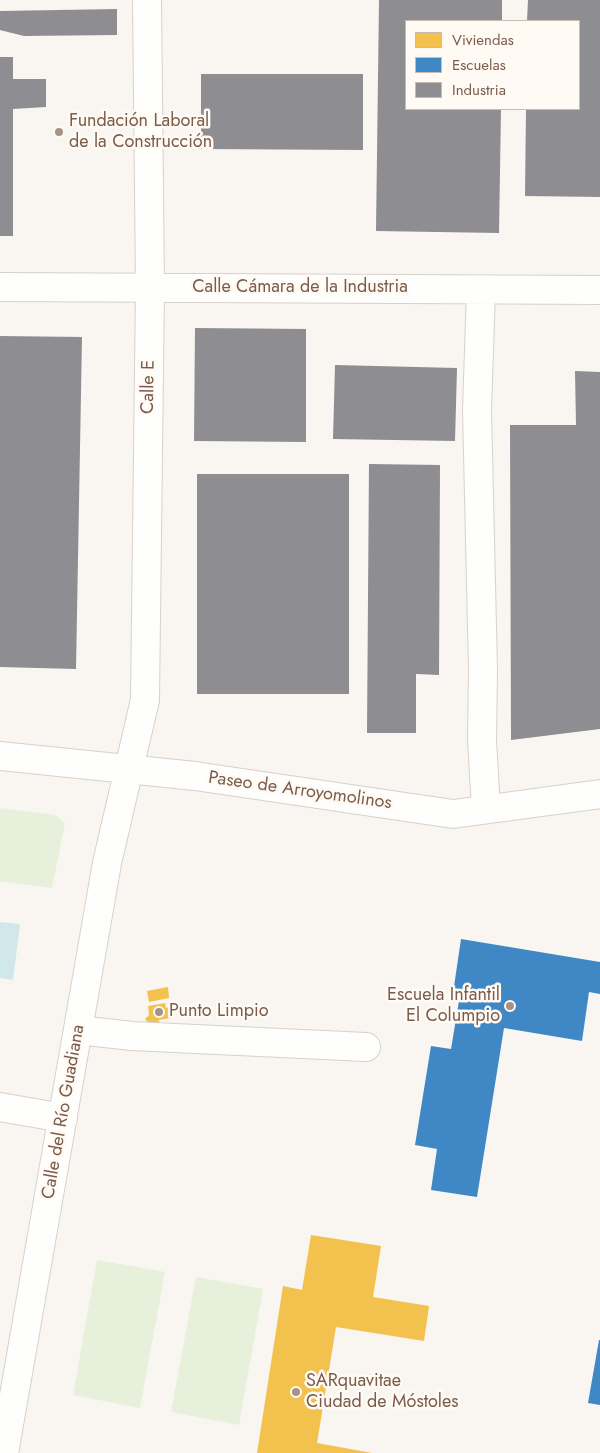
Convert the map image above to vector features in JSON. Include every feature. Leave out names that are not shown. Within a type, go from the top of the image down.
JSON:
[{"type":"street","name":"Calle E","points":[[127,771],[145,700],[150,287],[147,0]]},
{"type":"street","name":"Calle Cámara de la Industria","points":[[0,287],[600,290]]},
{"type":"street","points":[[481,290],[477,410],[482,740],[486,809]]},
{"type":"street","name":"Paseo de Arroyomolinos","points":[[0,756],[127,771],[195,776],[452,814],[600,794]]},
{"type":"street","name":"Calle del Río Guadiana","points":[[4,1453],[107,863],[127,771]]},
{"type":"street","points":[[78,1030],[132,1036],[366,1047]]},
{"type":"street","points":[[0,1107],[63,1118]]},
{"type":"green space","points":[[0,808],[55,815],[65,823],[52,888],[0,881]]},
{"type":"green space","points":[[97,1260],[165,1272],[140,1408],[73,1395]]},
{"type":"green space","points":[[196,1277],[263,1289],[239,1425],[171,1412]]},
{"type":"water","points":[[0,922],[20,924],[13,980],[0,978]]},
{"type":"building: Viviendas","points":[[168,987],[169,998],[149,1002],[147,991]]},
{"type":"building: Viviendas","name":"Punto Limpio","points":[[165,1003],[166,1008],[169,1007],[171,1018],[159,1020],[160,1024],[151,1025],[145,1019],[149,1015],[148,1006]]},
{"type":"building: Viviendas","name":"SARquavitae Ciudad de Móstoles","points":[[311,1235],[381,1246],[373,1297],[429,1306],[424,1341],[336,1327],[317,1443],[372,1453],[257,1453],[283,1286],[302,1290]]},
{"type":"building: Escuelas","points":[[461,939],[600,962],[600,994],[589,992],[582,1041],[504,1028],[477,1197],[431,1190],[437,1149],[415,1145],[431,1046],[451,1049],[459,1001],[452,1000]]},
{"type":"building: Escuelas","points":[[600,1340],[600,1405],[588,1403]]},
{"type":"building: Industria","points":[[379,0],[502,0],[502,20],[405,20],[405,110],[501,110],[499,233],[376,231]]},
{"type":"building: Industria","points":[[528,0],[600,0],[600,197],[525,196],[526,110],[580,110],[580,20],[527,20]]},
{"type":"building: Industria","points":[[117,9],[117,35],[24,36],[0,30],[0,11]]},
{"type":"building: Industria","points":[[0,57],[13,57],[13,79],[46,79],[46,107],[13,109],[13,236],[0,236]]},
{"type":"building: Industria","points":[[201,74],[363,74],[363,150],[201,149]]},
{"type":"building: Industria","points":[[195,328],[306,329],[306,442],[194,441]]},
{"type":"building: Industria","points":[[0,336],[82,337],[76,669],[0,667]]},
{"type":"building: Industria","points":[[335,365],[457,368],[455,441],[333,439]]},
{"type":"building: Industria","points":[[575,371],[600,372],[600,729],[511,740],[510,425],[576,425]]},
{"type":"building: Industria","points":[[369,464],[440,465],[439,675],[416,674],[416,733],[367,733]]},
{"type":"building: Industria","points":[[197,474],[349,474],[349,694],[197,694]]},
{"type":"place","name":"Fundación Laboral de la Construcción","points":[[59,132]]},
{"type":"place","name":"Escuela Infantil El Columpio","points":[[510,1006]]},
{"type":"place","name":"Punto Limpio","points":[[159,1012]]},
{"type":"place","name":"SARquavitae Ciudad de Móstoles","points":[[296,1392]]}]
